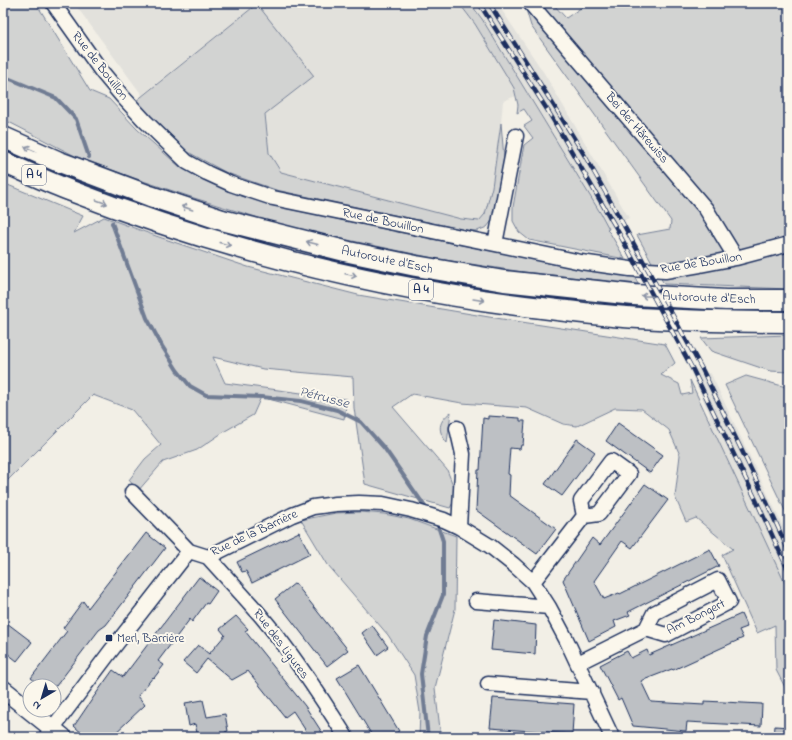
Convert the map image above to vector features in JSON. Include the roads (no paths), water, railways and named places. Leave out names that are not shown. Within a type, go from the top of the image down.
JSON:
[{"type":"highway","name":"Autoroute d'Esch","points":[[3,137],[57,161],[150,196],[222,220],[342,251],[416,266],[504,281],[634,295],[726,300],[789,300]]},
{"type":"highway","name":"Autoroute d'Esch","points":[[3,162],[66,189],[215,241],[315,268],[429,292],[497,303],[637,318],[723,322],[789,322]]},
{"type":"main road","points":[[3,689],[54,734]]},
{"type":"street","name":"Rue de Bouillon","points":[[53,3],[102,72],[145,121],[187,162],[231,184],[273,198],[582,262],[630,270],[665,271],[736,258],[789,244]]},
{"type":"street","name":"Bei der Härewiss","points":[[530,3],[706,209],[736,258]]},
{"type":"street","points":[[495,244],[516,136]]},
{"type":"street","points":[[457,428],[463,454],[459,527],[490,546],[533,582],[549,607],[566,639],[612,737]]},
{"type":"street","points":[[132,492],[189,551]]},
{"type":"street","name":"Rue de la Barrière","points":[[54,734],[110,652],[189,551],[208,557],[292,515],[313,507],[336,504],[383,504],[411,510],[444,520],[459,527]]},
{"type":"street","points":[[533,582],[584,516]]},
{"type":"street","name":"Rue des Ligures","points":[[208,557],[262,617],[319,694],[346,737]]},
{"type":"street","name":"Am Bongert","points":[[578,663],[646,629],[654,613],[718,580],[729,602],[666,635],[646,629]]},
{"type":"street","points":[[476,601],[549,607]]},
{"type":"street","points":[[488,684],[592,692]]},
{"type":"waterway","name":"Pétrusse","points":[[3,76],[56,98],[76,119],[89,157]]},
{"type":"waterway","name":"Pétrusse","points":[[112,223],[147,318],[177,370],[190,386],[206,395],[261,397],[301,401],[337,410],[361,422],[385,449],[428,511]]},
{"type":"waterway","name":"Pétrusse","points":[[428,737],[421,674],[427,636],[443,595],[443,541],[435,521]]},
{"type":"railway","points":[[479,3],[548,111],[615,226],[692,368],[789,572]]},
{"type":"railway","points":[[489,3],[585,156],[622,222],[703,371],[764,496],[789,552]]},
{"type":"place","name":"Merl, Barrière","points":[[109,638]]}]
